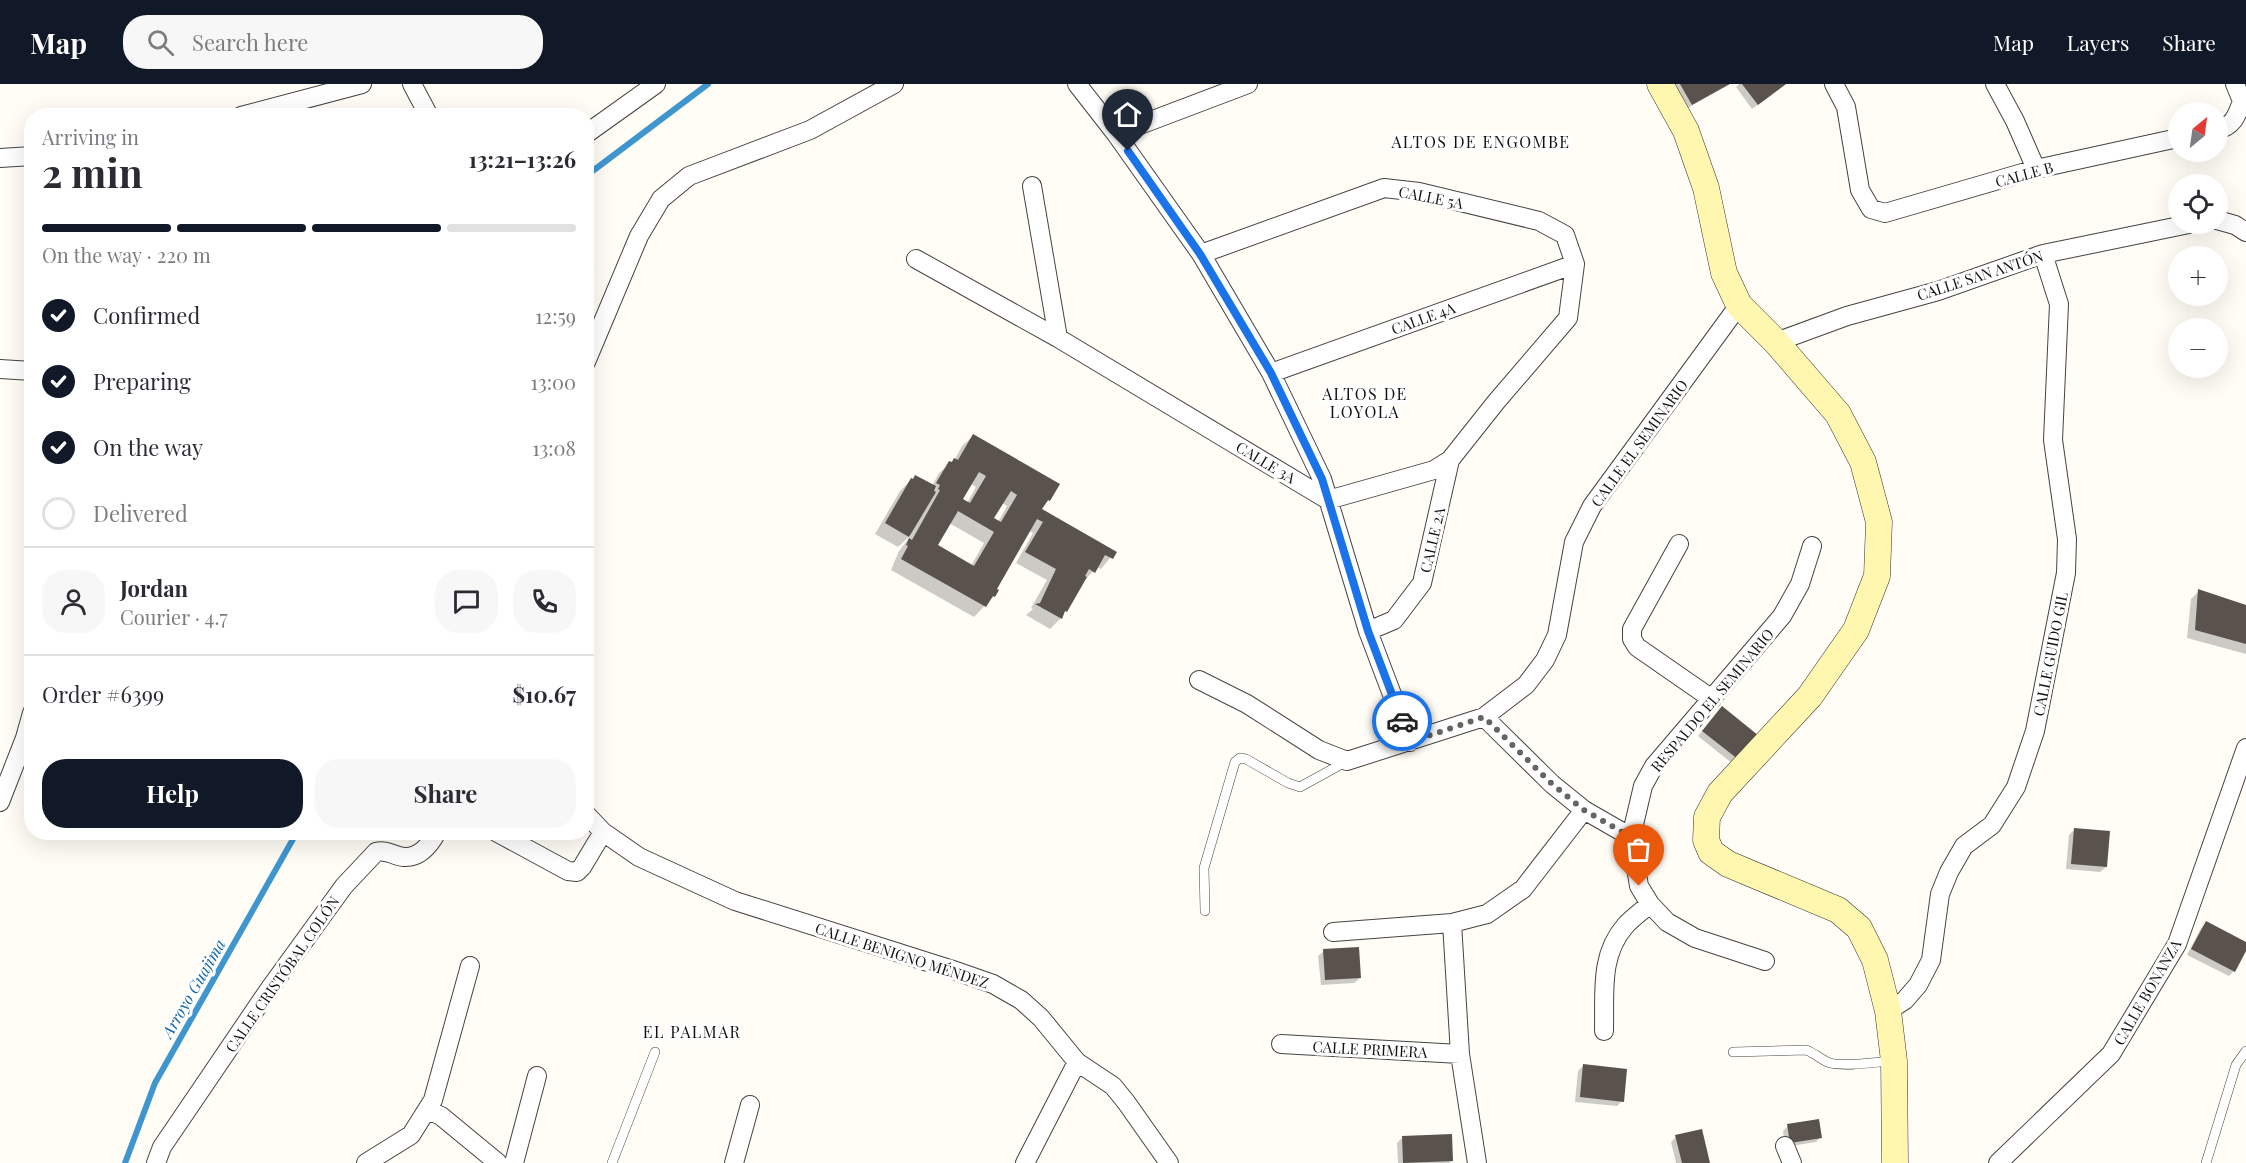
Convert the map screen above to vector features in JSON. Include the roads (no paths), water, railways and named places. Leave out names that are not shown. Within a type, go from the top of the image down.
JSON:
[{"type":"street","points":[[271,108],[362,84]]},
{"type":"street","points":[[412,84],[425,108]]},
{"type":"street","points":[[594,128],[656,84]]},
{"type":"street","points":[[594,343],[639,236],[661,199],[689,176],[810,130],[894,84]]},
{"type":"street","points":[[1077,84],[1116,134],[1200,254],[1271,373],[1322,479],[1368,631],[1410,742]]},
{"type":"street","points":[[1116,134],[1248,84]]},
{"type":"street","points":[[1660,84],[1686,131],[1706,188],[1724,273],[1739,305],[1776,342],[1838,414],[1863,462],[1879,522],[1877,576],[1856,630],[1810,696],[1720,793],[1707,817],[1706,840],[1711,852],[1728,864],[1838,910],[1859,928],[1875,960],[1888,1011],[1894,1061],[1894,1163]]},
{"type":"street","name":"CALLE B","points":[[1834,84],[1846,107],[1860,190],[1871,209],[1885,213],[2036,169],[2168,140]]},
{"type":"street","points":[[1995,84],[2015,121],[2036,169]]},
{"type":"street","points":[[2228,125],[2237,116],[2242,101],[2235,84]]},
{"type":"street","points":[[0,159],[24,157]]},
{"type":"street","points":[[1032,186],[1058,338]]},
{"type":"street","name":"CALLE 5A","points":[[1200,254],[1384,188],[1419,192],[1539,221],[1565,235],[1575,264]]},
{"type":"street","points":[[2228,223],[2246,232]]},
{"type":"street","name":"CALLE SAN ANTÓN","points":[[1776,342],[1847,316],[1938,291],[2043,254],[2168,228]]},
{"type":"street","name":"CALLE GUIDO GIL","points":[[1888,1011],[1905,1000],[1918,985],[1931,960],[1940,894],[1949,872],[1964,846],[1992,825],[2016,787],[2035,731],[2066,573],[2067,539],[2053,440],[2059,304],[2043,254]]},
{"type":"street","name":"CALLE 3A","points":[[916,259],[1058,338],[1328,500]]},
{"type":"street","points":[[1328,500],[1434,470],[1450,460],[1568,318],[1575,264]]},
{"type":"street","name":"CALLE 4A","points":[[1271,373],[1575,264]]},
{"type":"street","name":"CALLE EL SEMINARIO","points":[[1347,761],[1484,717],[1526,685],[1545,660],[1557,635],[1574,542],[1592,506],[1739,305]]},
{"type":"street","points":[[0,369],[24,370]]},
{"type":"street","name":"CALLE 2A","points":[[1368,631],[1394,620],[1422,583],[1450,460]]},
{"type":"street","points":[[1679,544],[1632,629],[1632,639],[1637,647],[1712,699]]},
{"type":"street","name":"RESPALDO EL SEMINARIO","points":[[1765,962],[1695,938],[1667,922],[1650,904],[1639,886],[1631,837],[1643,786],[1654,766],[1782,616],[1800,584],[1812,546]]},
{"type":"street","points":[[1199,680],[1247,705],[1319,750],[1347,761]]},
{"type":"street","points":[[1484,717],[1552,784],[1584,810],[1631,837]]},
{"type":"street","points":[[0,802],[24,741]]},
{"type":"street","name":"CALLE BONANZA","points":[[1998,1163],[2111,1054],[2177,944],[2246,748]]},
{"type":"street","points":[[1333,932],[1452,923],[1487,914],[1523,889],[1584,810]]},
{"type":"street","name":"CALLE BENIGNO MÉNDEZ","points":[[594,822],[603,832],[639,857],[735,901],[993,984],[1021,1000],[1041,1018],[1077,1062],[1113,1086],[1169,1163]]},
{"type":"street","points":[[511,840],[568,871],[577,872],[603,832]]},
{"type":"street","name":"CALLE CRISTÓBAL COLÓN","points":[[156,1163],[162,1147],[173,1130],[270,988],[344,886],[376,852],[383,850],[404,857],[419,854],[433,840]]},
{"type":"street","points":[[1604,1030],[1605,963],[1611,947],[1625,926],[1650,904]]},
{"type":"street","points":[[1452,923],[1460,1054],[1477,1163]]},
{"type":"street","points":[[366,1163],[411,1135],[428,1110],[433,1100],[470,966]]},
{"type":"street","name":"CALLE PRIMERA","points":[[1281,1044],[1460,1054]]},
{"type":"street","points":[[1025,1163],[1077,1062]]},
{"type":"street","points":[[514,1163],[537,1076]]},
{"type":"street","points":[[734,1163],[750,1105]]},
{"type":"street","points":[[428,1110],[441,1116],[498,1163]]},
{"type":"lane","points":[[1205,910],[1204,868],[1235,762],[1240,758],[1246,759],[1288,783],[1300,787],[1347,761]]},
{"type":"lane","points":[[1733,1052],[1806,1050],[1834,1064],[1894,1061]]},
{"type":"lane","points":[[2205,1163],[2236,1065],[2246,1051]]},
{"type":"lane","points":[[612,1163],[655,1052]]},
{"type":"waterway","name":"Arroyo Guajima","points":[[594,170],[708,84]]},
{"type":"waterway","name":"Arroyo Guajima","points":[[125,1163],[155,1083],[292,840]]},
{"type":"district","name":"ALTOS DE ENGOMBE","points":[[1481,141]]},
{"type":"district","name":"ALTOS DE LOYOLA","points":[[1365,402]]},
{"type":"district","name":"EL PALMAR","points":[[692,1031]]}]
